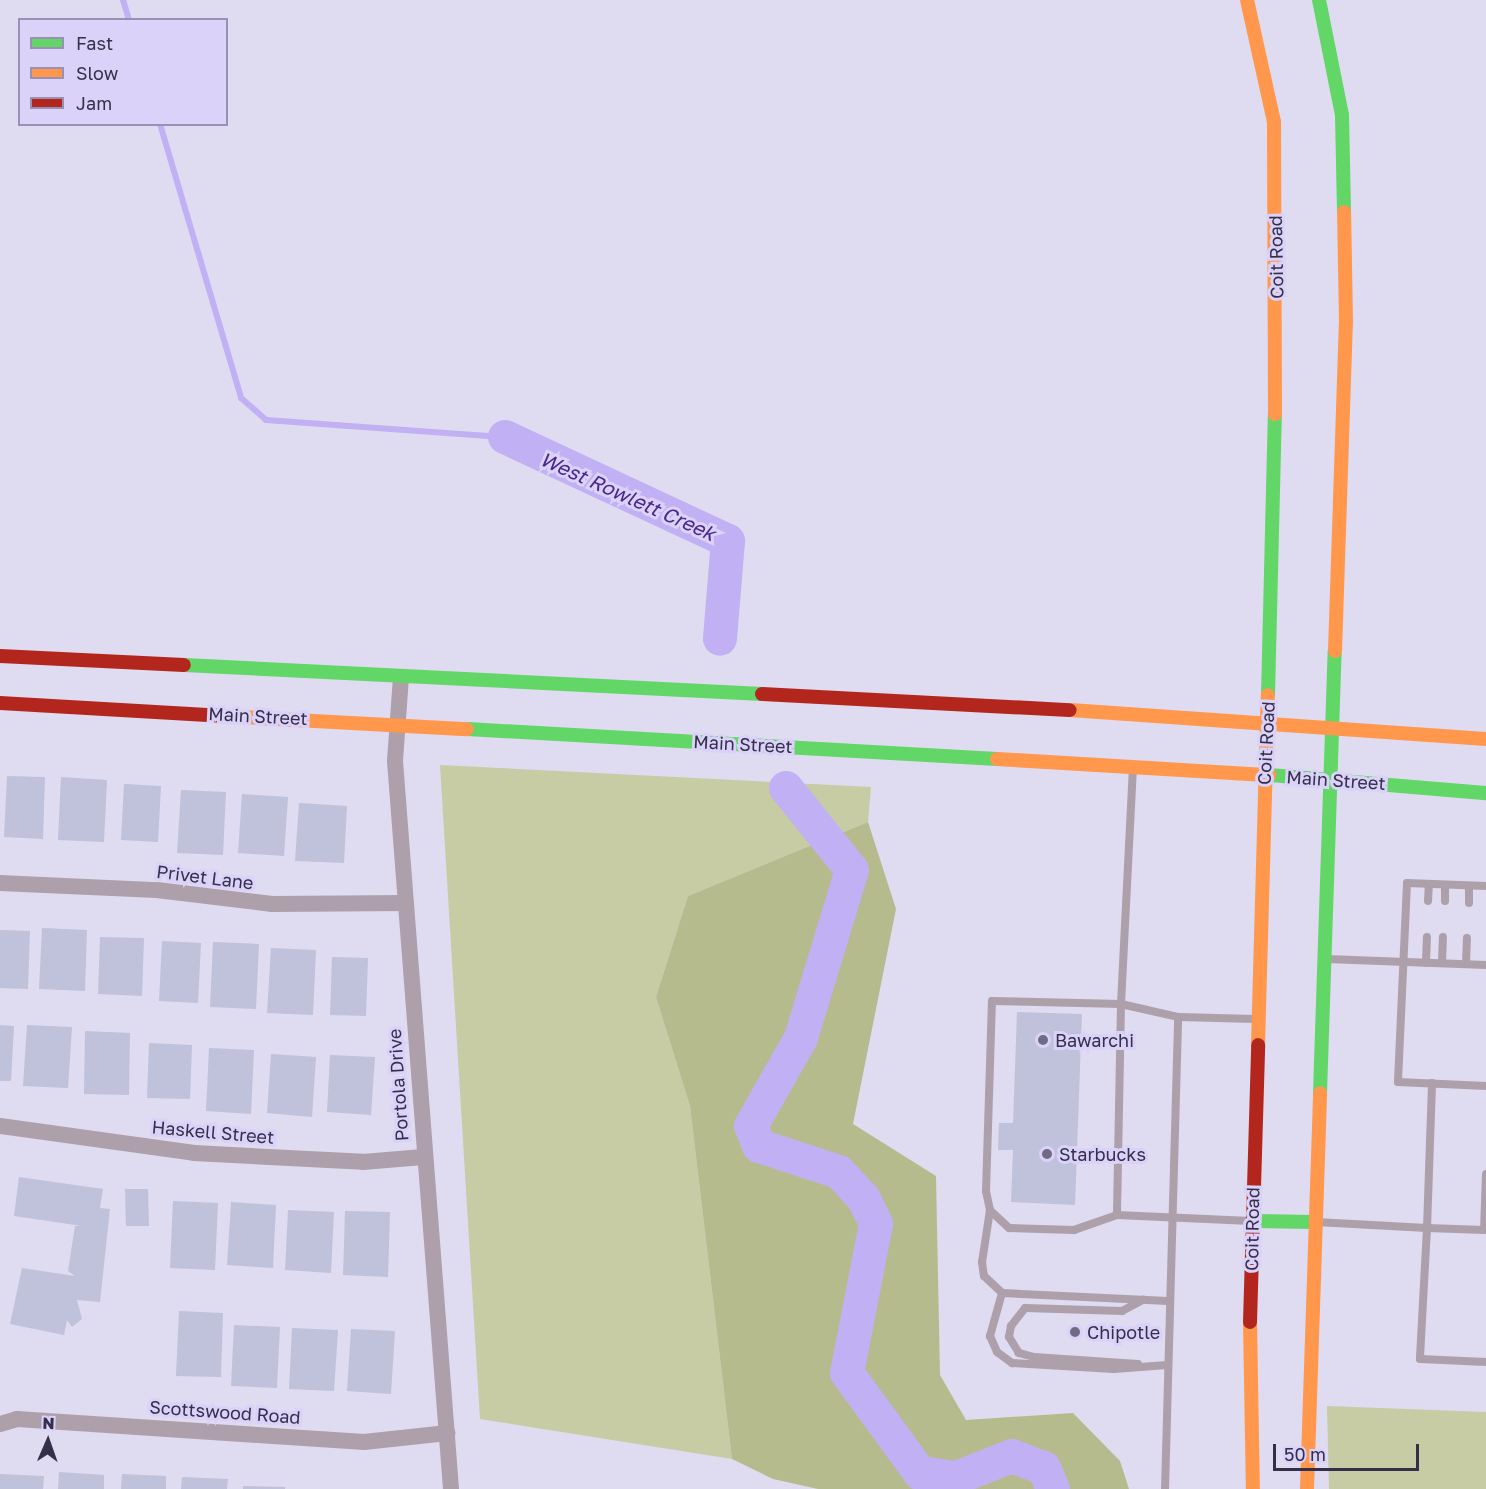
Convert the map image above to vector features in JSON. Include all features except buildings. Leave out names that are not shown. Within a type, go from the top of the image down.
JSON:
[{"type":"main road","name":"Coit Road","points":[[1247,0],[1274,122],[1278,321],[1252,1221],[1253,1489]]},
{"type":"main road","points":[[1306,1489],[1345,299],[1342,116],[1319,0]]},
{"type":"main road","points":[[0,656],[1332,724],[1486,739]]},
{"type":"main road","name":"Main Street","points":[[0,703],[1331,778],[1486,793]]},
{"type":"main road","points":[[1252,1221],[1313,1222]]},
{"type":"street","name":"Portola Drive","points":[[401,677],[395,761],[423,1157],[451,1489]]},
{"type":"street","name":"Privet Lane","points":[[0,883],[157,890],[272,904],[405,903]]},
{"type":"street","name":"Haskell Street","points":[[0,1126],[194,1153],[363,1162],[423,1157]]},
{"type":"street","name":"Scottswood Road","points":[[0,1424],[17,1419],[364,1442],[448,1433]]},
{"type":"lane","points":[[1117,1215],[1121,1004],[1133,767]]},
{"type":"lane","points":[[1486,886],[1407,883],[1398,1082],[1486,1086]]},
{"type":"lane","points":[[1428,901],[1429,884]]},
{"type":"lane","points":[[1444,901],[1445,885]]},
{"type":"lane","points":[[1468,903],[1469,886]]},
{"type":"lane","points":[[1426,963],[1427,937]]},
{"type":"lane","points":[[1442,963],[1443,937]]},
{"type":"lane","points":[[1466,964],[1467,938]]},
{"type":"lane","points":[[1324,959],[1486,965]]},
{"type":"lane","points":[[1168,1301],[1002,1293],[984,1276],[982,1262],[990,1210],[986,1191],[992,1001],[1121,1004],[1178,1017],[1257,1019]]},
{"type":"lane","points":[[1165,1489],[1170,1220],[1178,1017]]},
{"type":"lane","points":[[1432,1083],[1420,1359],[1486,1362]]},
{"type":"lane","points":[[1313,1222],[1485,1230],[1486,1174]]},
{"type":"lane","points":[[990,1210],[1010,1228],[1074,1230],[1117,1215],[1170,1220],[1252,1221]]},
{"type":"lane","points":[[1002,1293],[990,1336],[997,1352],[1012,1363],[1114,1369],[1138,1364]]},
{"type":"lane","points":[[1143,1300],[1122,1311],[1025,1308],[1011,1326],[1009,1337],[1019,1353],[1034,1357],[1167,1365]]},
{"type":"green space","points":[[440,765],[871,787],[868,822],[688,896],[656,997],[690,1106],[732,1459],[480,1419]]},
{"type":"green space","points":[[868,822],[896,909],[853,1124],[936,1176],[940,1375],[966,1420],[1073,1413],[1120,1461],[1129,1489],[818,1489],[773,1479],[732,1459],[690,1106],[656,997],[688,896]]},
{"type":"green space","points":[[1327,1406],[1486,1412],[1486,1489],[1329,1489]]},
{"type":"waterway","points":[[123,0],[128,18]]},
{"type":"waterway","points":[[161,126],[241,398],[266,420],[505,437]]},
{"type":"waterway","name":"West Rowlett Creek","points":[[505,437],[728,541],[720,639]]},
{"type":"waterway","name":"West Rowlett Creek","points":[[786,788],[852,870],[801,1038],[751,1126],[759,1146],[839,1172],[864,1199],[876,1224],[847,1373],[920,1473],[956,1478],[1012,1456],[1044,1468],[1053,1489]]},
{"type":"traffic: fast","points":[[1319,0],[1342,115],[1344,212]]},
{"type":"traffic: fast","points":[[1268,695],[1275,414]]},
{"type":"traffic: fast","points":[[1320,1093],[1335,651]]},
{"type":"traffic: fast","points":[[184,665],[762,694]]},
{"type":"traffic: fast","points":[[467,729],[997,759]]},
{"type":"traffic: fast","points":[[1270,775],[1486,793]]},
{"type":"traffic: fast","points":[[1252,1221],[1313,1222]]},
{"type":"traffic: slow","points":[[1247,0],[1274,122],[1275,414]]},
{"type":"traffic: slow","points":[[1335,651],[1346,322],[1344,212]]},
{"type":"traffic: slow","points":[[1258,1045],[1268,695]]},
{"type":"traffic: slow","points":[[1070,710],[1486,739]]},
{"type":"traffic: slow","points":[[242,717],[467,729]]},
{"type":"traffic: slow","points":[[997,759],[1270,775]]},
{"type":"traffic: slow","points":[[1307,1489],[1320,1093]]},
{"type":"traffic: slow","points":[[1250,1322],[1253,1489]]},
{"type":"traffic: jam","points":[[0,656],[184,665]]},
{"type":"traffic: jam","points":[[762,694],[1070,710]]},
{"type":"traffic: jam","points":[[0,703],[242,717]]},
{"type":"traffic: jam","points":[[1250,1322],[1258,1045]]},
{"type":"place","name":"Bawarchi","points":[[1043,1040]]},
{"type":"place","name":"Starbucks","points":[[1047,1154]]},
{"type":"place","name":"Chipotle","points":[[1075,1332]]}]
